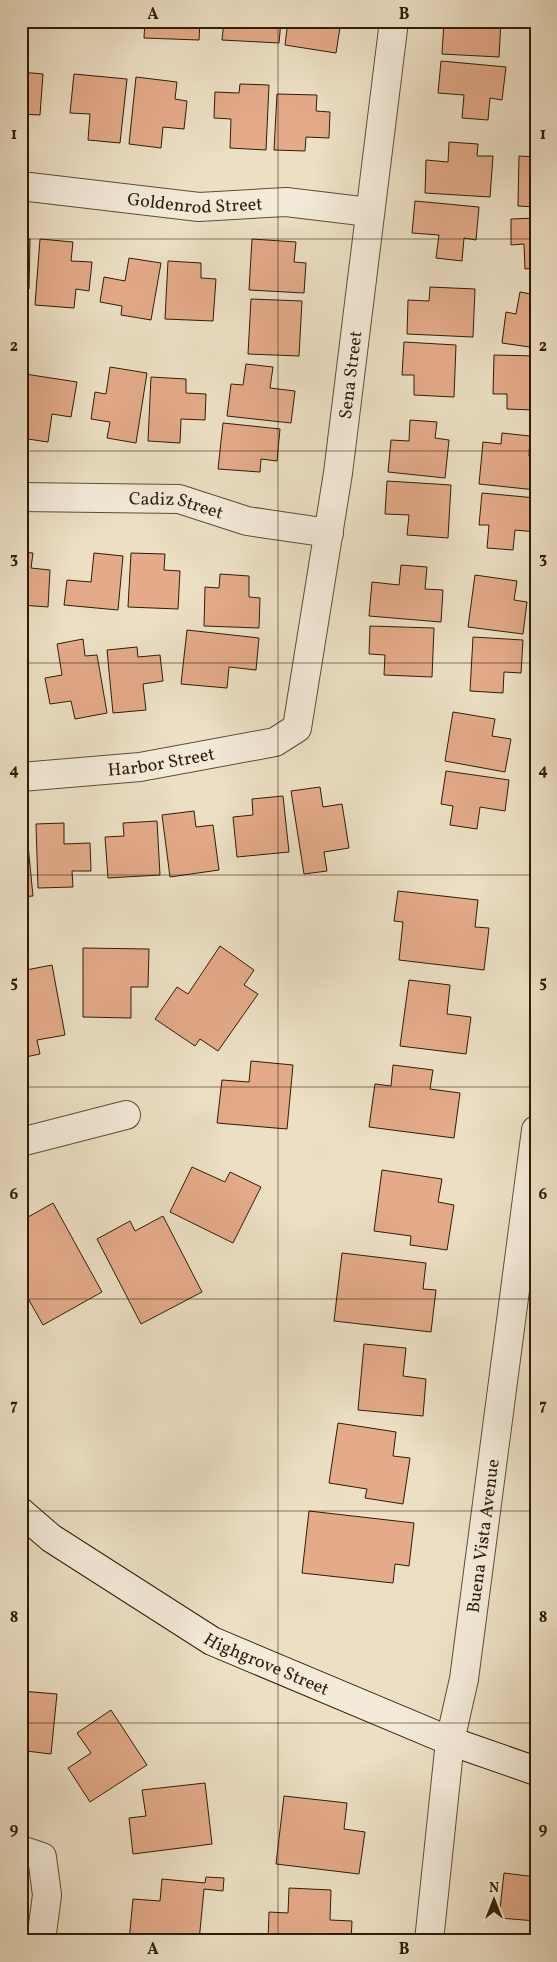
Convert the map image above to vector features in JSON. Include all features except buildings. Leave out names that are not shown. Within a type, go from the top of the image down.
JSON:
[{"type":"street","name":"Sena Street","points":[[297,728],[329,533],[394,21]]},
{"type":"street","name":"Goldenrod Street","points":[[21,186],[199,207],[286,202],[369,212]]},
{"type":"street","name":"Cadiz Street","points":[[21,497],[179,499],[247,521],[329,533]]},
{"type":"street","name":"Harbor Street","points":[[21,777],[140,767],[276,742],[297,728]]},
{"type":"street","points":[[21,1142],[126,1115]]},
{"type":"street","name":"Buena Vista Avenue","points":[[429,1941],[450,1741],[465,1670],[536,1130]]},
{"type":"street","name":"Highgrove Street","points":[[21,1512],[50,1538],[212,1641],[450,1741],[536,1771]]},
{"type":"street","points":[[32,1854],[46,1895],[41,1941]]}]
